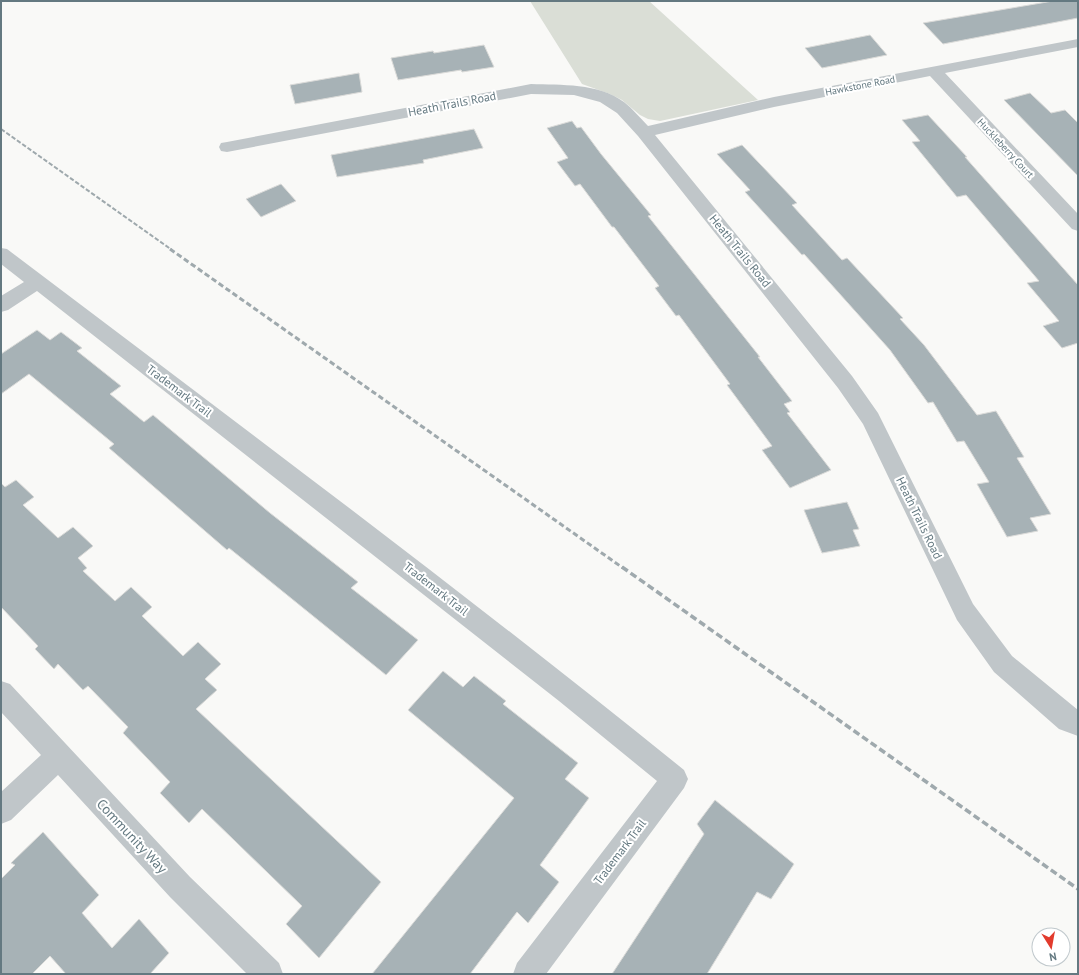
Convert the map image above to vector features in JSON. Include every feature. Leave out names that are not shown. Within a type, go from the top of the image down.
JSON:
[{"type":"street","name":"Hawkstone Road","points":[[644,132],[774,102],[1078,43]]},
{"type":"street","name":"Huckleberry Court","points":[[934,71],[1078,225]]},
{"type":"street","name":"Heath Trails Road","points":[[227,147],[531,89],[567,90],[591,94],[616,104],[644,132],[845,382],[871,420],[965,612],[1003,664],[1068,720],[1078,723]]},
{"type":"street","name":"Trademark Trail","points":[[1,254],[481,624],[675,779],[528,974]]},
{"type":"street","points":[[1,305],[36,282]]},
{"type":"street","name":"Community Way","points":[[1,693],[180,887],[268,974]]},
{"type":"street","points":[[1,810],[59,756]]},
{"type":"shaded area","points":[[530,1],[649,1],[758,100],[660,121],[648,119],[640,115],[622,100],[582,84]]},
{"type":"building","points":[[1053,1],[1078,1],[1078,18],[943,44],[923,23]]},
{"type":"building","points":[[870,35],[887,55],[822,68],[805,48]]},
{"type":"building","points":[[484,45],[494,67],[462,72],[461,70],[398,80],[391,58],[433,51],[434,53]]},
{"type":"building","points":[[359,73],[362,92],[295,104],[290,85]]},
{"type":"building","points":[[1030,93],[1051,113],[1065,110],[1078,123],[1078,176],[1004,100]]},
{"type":"building","points":[[928,115],[967,157],[965,157],[1078,285],[1078,343],[1062,348],[1043,326],[1059,321],[1027,283],[1039,281],[966,195],[957,197],[912,142],[920,141],[902,120]]},
{"type":"building","points":[[572,121],[577,128],[581,127],[651,215],[648,216],[760,357],[758,357],[792,401],[784,404],[790,412],[787,413],[831,470],[790,488],[762,450],[772,446],[727,385],[730,384],[679,315],[676,316],[655,288],[659,286],[614,227],[612,227],[580,184],[575,186],[557,162],[568,158],[547,128]]},
{"type":"building","points":[[474,129],[483,148],[423,160],[424,163],[337,177],[331,155]]},
{"type":"building","points":[[742,145],[797,203],[792,205],[842,260],[847,258],[903,318],[900,319],[924,345],[977,415],[996,411],[1024,457],[1017,458],[1051,514],[1030,518],[1038,531],[1007,537],[977,484],[989,482],[964,441],[957,442],[933,402],[928,403],[890,350],[804,254],[802,255],[745,192],[750,190],[717,154]]},
{"type":"building","points":[[281,184],[296,201],[261,217],[246,199]]},
{"type":"building","points":[[37,330],[50,340],[61,332],[82,348],[77,351],[121,386],[110,394],[144,422],[153,415],[270,513],[358,582],[351,588],[418,640],[386,675],[229,548],[227,550],[109,448],[114,444],[29,374],[1,394],[1,354]]},
{"type":"building","points":[[16,480],[34,497],[23,505],[58,538],[73,527],[93,546],[78,558],[87,568],[83,571],[115,601],[131,587],[152,607],[142,616],[183,656],[198,642],[221,664],[205,679],[217,690],[196,709],[381,882],[319,958],[286,924],[302,906],[202,809],[189,823],[160,793],[170,782],[123,733],[128,727],[88,686],[83,690],[58,664],[54,669],[35,649],[38,646],[1,607],[1,483],[5,487]]},
{"type":"building","points":[[847,502],[859,529],[853,530],[860,546],[822,553],[804,510]]},
{"type":"building","points":[[443,671],[463,687],[474,676],[506,701],[503,704],[578,763],[565,779],[589,798],[540,865],[559,882],[528,923],[517,912],[470,974],[372,974],[514,798],[408,710]]},
{"type":"building","points":[[715,800],[794,864],[771,899],[757,892],[707,974],[612,974],[704,834],[697,824]]},
{"type":"building","points":[[43,832],[99,895],[82,913],[112,948],[139,919],[169,953],[150,974],[66,974],[50,956],[32,974],[1,974],[1,879],[15,865],[11,863]]},
{"type":"railway","points":[[1,129],[172,250]]},
{"type":"railway","points":[[170,249],[623,568]]},
{"type":"railway","points":[[622,567],[1078,889]]}]
